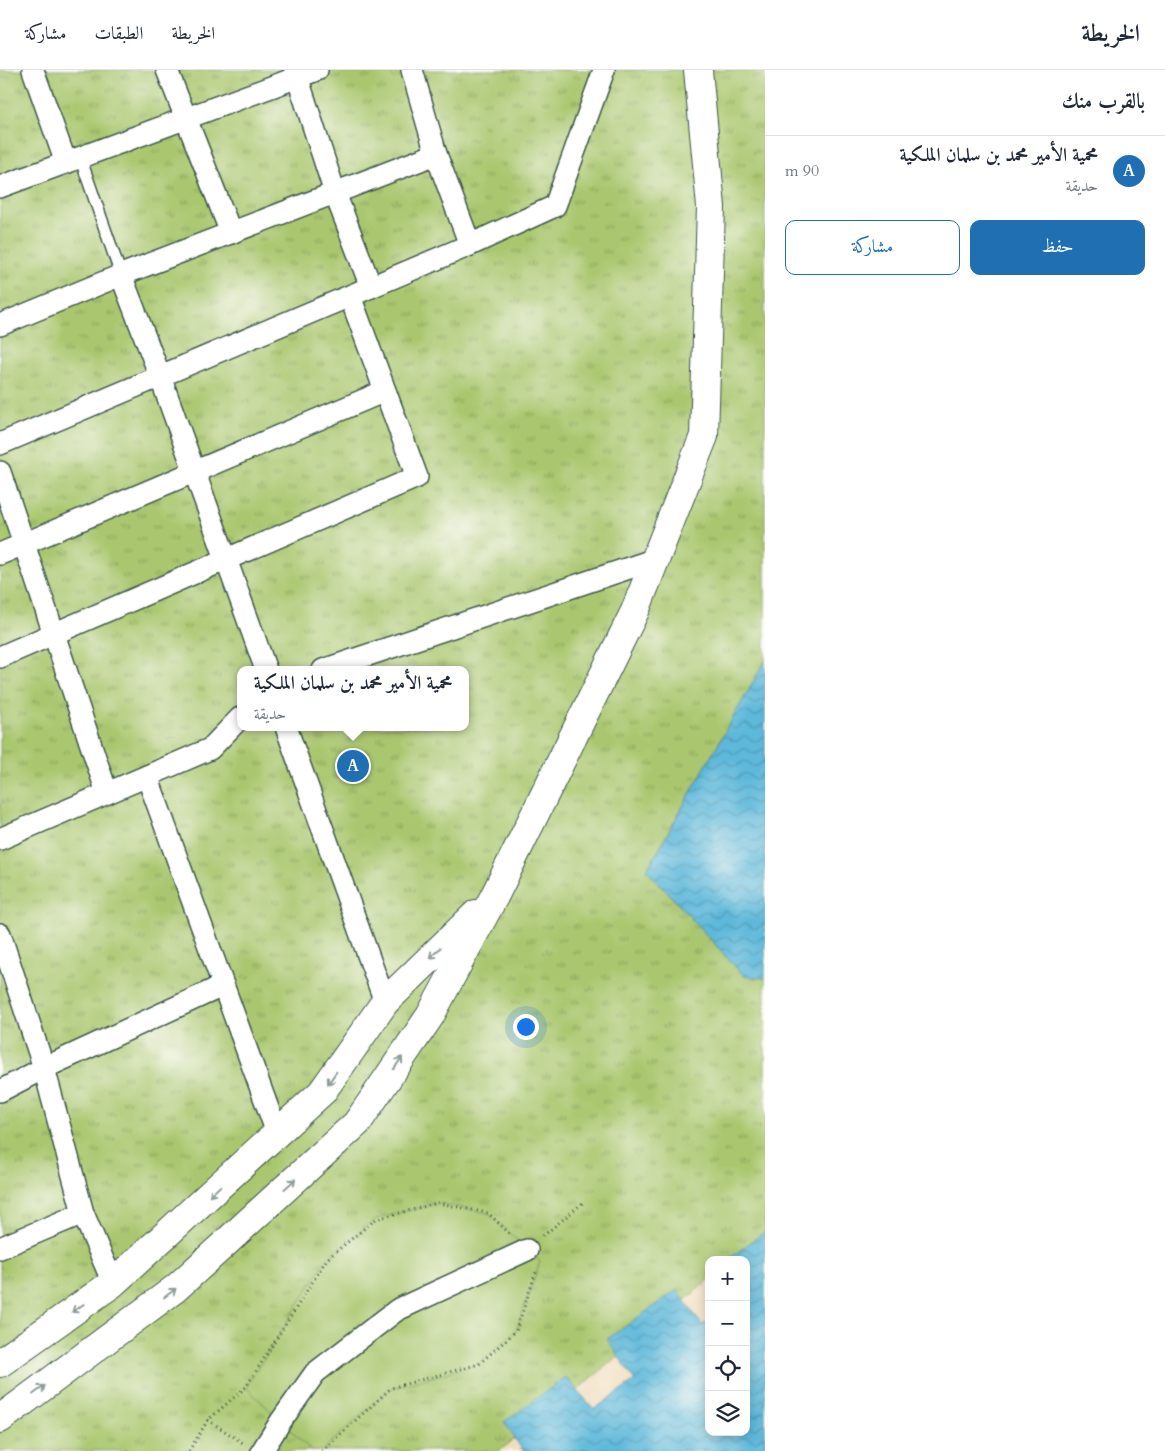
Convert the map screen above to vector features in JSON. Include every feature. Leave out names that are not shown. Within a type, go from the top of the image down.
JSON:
[{"type":"street","points":[[33,70],[73,160]]},
{"type":"street","points":[[167,70],[231,232]]},
{"type":"street","points":[[0,187],[185,119],[296,74],[317,70]]},
{"type":"street","points":[[412,70],[436,154],[470,245]]},
{"type":"street","points":[[0,444],[470,245],[555,206],[604,70]]},
{"type":"street","points":[[0,1419],[176,1288],[357,1122],[430,1016],[495,895],[635,611],[704,436],[711,207],[698,70]]},
{"type":"street","points":[[296,74],[335,193],[371,287]]},
{"type":"street","points":[[0,325],[121,275],[436,154]]},
{"type":"street","points":[[121,275],[160,376],[265,666]]},
{"type":"street","points":[[0,658],[417,477],[350,296]]},
{"type":"street","points":[[0,554],[385,391]]},
{"type":"street","points":[[0,472],[107,793]]},
{"type":"street","points":[[335,666],[656,559]]},
{"type":"street","points":[[0,839],[210,749],[237,721]]},
{"type":"street","points":[[287,731],[385,1002]]},
{"type":"street","points":[[147,776],[277,1133]]},
{"type":"street","points":[[0,1364],[113,1283],[322,1092],[385,1002],[495,895]]},
{"type":"street","points":[[0,934],[44,1068],[83,1213],[113,1283]]},
{"type":"street","points":[[0,1091],[44,1068],[222,986]]},
{"type":"street","points":[[0,1248],[83,1213]]},
{"type":"street","points":[[255,1448],[281,1421],[315,1373],[398,1310],[527,1250]]},
{"type":"lane","points":[[73,160],[121,275]]},
{"type":"path","points":[[527,1250],[585,1201]]},
{"type":"path","points":[[208,1420],[255,1448]]},
{"type":"green space","points":[[0,70],[765,70],[765,661],[647,870],[744,976],[765,978],[765,1234],[738,1256],[705,1256],[705,1283],[569,1397],[499,1451],[0,1451]]},
{"type":"green space","points":[[438,1203],[488,1213],[540,1262],[516,1331],[479,1364],[391,1388],[322,1451],[312,1451],[246,1387],[327,1259],[376,1219]]},
{"type":"water","points":[[765,661],[765,978],[744,976],[647,870]]},
{"type":"water","points":[[765,1231],[765,1451],[523,1451],[504,1422],[566,1377],[594,1409],[635,1381],[607,1339],[677,1290],[702,1325],[705,1323],[705,1436],[750,1436],[750,1293],[753,1291],[750,1287],[750,1256],[733,1256]]},
{"type":"place","name":"محمية الأمير محمد بن سلمان الملكية","points":[[353,766]]}]
